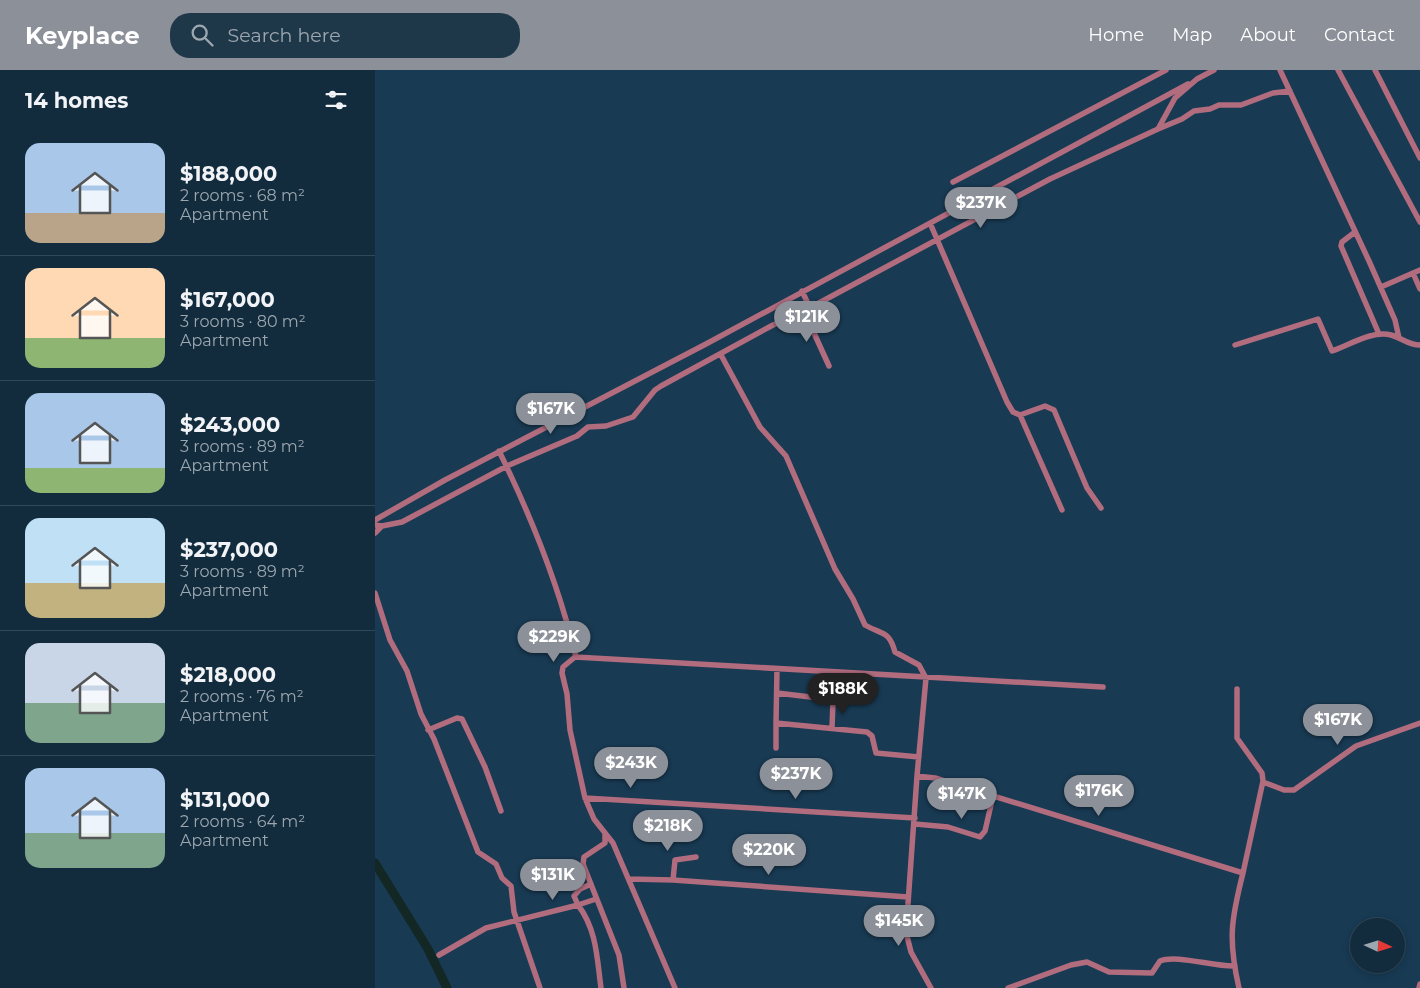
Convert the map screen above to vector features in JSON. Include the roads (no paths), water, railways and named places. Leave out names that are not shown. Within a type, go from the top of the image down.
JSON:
[{"type":"street","points":[[953,182],[1166,70]]},
{"type":"street","points":[[375,520],[499,451],[706,344],[1214,70]]},
{"type":"street","points":[[1280,70],[1381,287],[1395,320],[1399,338]]},
{"type":"street","points":[[1338,70],[1420,222]]},
{"type":"street","points":[[1375,70],[1420,158]]},
{"type":"street","points":[[1158,130],[1175,98],[1197,79]]},
{"type":"street","points":[[375,533],[382,526],[408,519],[507,466],[577,436],[591,426],[606,426],[633,417],[655,390],[773,325],[810,308],[1050,179],[1182,119],[1194,111],[1210,109],[1219,105],[1237,106],[1273,93],[1290,91]]},
{"type":"street","points":[[991,191],[993,211]]},
{"type":"street","points":[[930,223],[1007,402],[1013,412],[1020,416],[1062,510]]},
{"type":"street","points":[[1355,232],[1342,242],[1341,246],[1379,334]]},
{"type":"street","points":[[1381,287],[1420,270]]},
{"type":"street","points":[[1413,273],[1420,289]]},
{"type":"street","points":[[802,291],[810,308]]},
{"type":"street","points":[[804,311],[829,366]]},
{"type":"street","points":[[1235,345],[1319,319],[1332,352],[1379,334],[1399,338],[1408,344],[1420,345]]},
{"type":"street","points":[[721,355],[761,427],[786,456],[835,569],[853,599],[865,625],[891,638],[895,652],[919,665],[927,678],[917,776],[908,897],[907,938],[917,964],[931,988]]},
{"type":"street","points":[[1020,416],[1045,406],[1054,410],[1087,488],[1101,508]]},
{"type":"street","points":[[499,451],[559,592],[576,657]]},
{"type":"street","points":[[375,524],[382,526]]},
{"type":"street","points":[[375,593],[391,640],[407,671],[415,700],[478,852],[495,864],[503,879],[511,886],[517,920],[540,988]]},
{"type":"street","points":[[675,988],[613,843],[593,819],[585,798],[570,730],[567,694],[562,673],[563,668],[576,657],[1103,687]]},
{"type":"street","points":[[776,748],[777,669]]},
{"type":"street","points":[[1237,689],[1237,738],[1262,773],[1263,782],[1231,932],[1239,988]]},
{"type":"street","points":[[777,693],[852,702]]},
{"type":"street","points":[[832,728],[833,700]]},
{"type":"street","points":[[428,730],[457,718],[462,719],[485,767],[501,811]]},
{"type":"street","points":[[1263,782],[1283,790],[1294,790],[1356,746],[1376,737],[1404,730],[1420,723]]},
{"type":"street","points":[[776,724],[832,728],[871,734],[874,751],[879,754],[919,757]]},
{"type":"street","points":[[917,776],[935,778],[1243,873]]},
{"type":"street","points":[[585,798],[915,821],[948,827],[981,837],[985,831],[993,796]]},
{"type":"street","points":[[605,834],[605,843]]},
{"type":"street","points":[[613,843],[605,843],[583,859],[622,962],[623,988]]},
{"type":"street","points":[[673,880],[675,860],[697,857]]},
{"type":"street","points":[[629,879],[673,880],[908,897]]},
{"type":"street","points":[[564,908],[580,889],[591,884]]},
{"type":"street","points":[[574,896],[591,930],[599,959],[601,988]]},
{"type":"street","points":[[439,955],[481,930],[597,899]]},
{"type":"street","points":[[1008,988],[1071,965],[1087,962],[1102,971],[1153,973],[1160,961],[1168,958],[1218,966],[1235,966]]},
{"type":"street","points":[[1419,988],[1420,984]]},
{"type":"waterway","points":[[375,863],[428,949],[447,988]]}]
